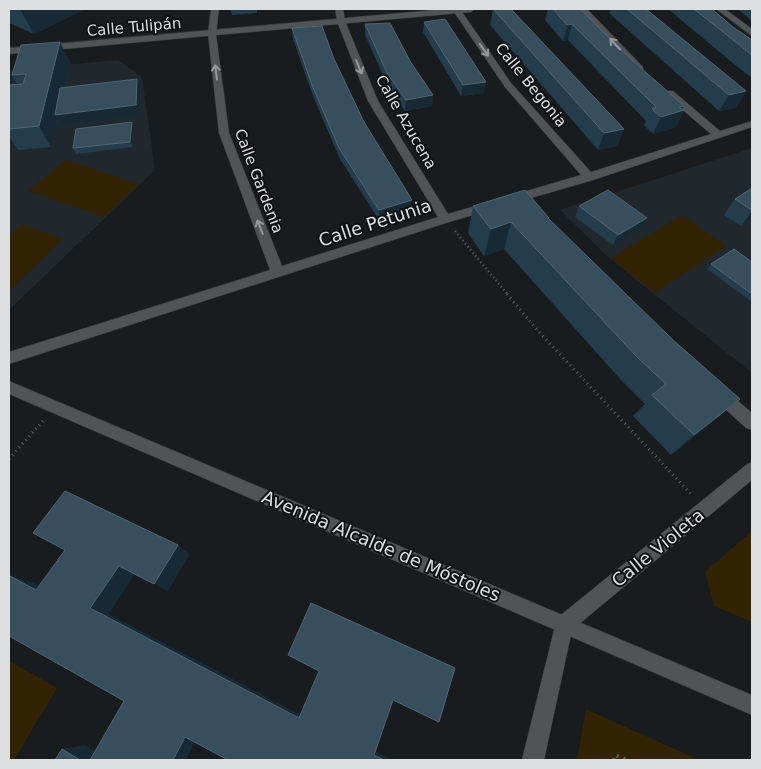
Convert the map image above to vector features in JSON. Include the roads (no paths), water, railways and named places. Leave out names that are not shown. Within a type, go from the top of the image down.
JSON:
[{"type":"street","name":"Calle Gardenia","points":[[215,9],[212,34],[224,133],[278,272]]},
{"type":"street","name":"Calle Azucena","points":[[339,9],[341,22],[374,101],[446,219]]},
{"type":"street","name":"Calle Tulipán","points":[[9,51],[472,9]]},
{"type":"street","points":[[583,9],[633,63],[648,75]]},
{"type":"street","points":[[720,9],[752,33]]},
{"type":"street","name":"Calle Begonia","points":[[456,10],[508,85],[589,177]]},
{"type":"street","points":[[662,87],[717,134]]},
{"type":"street","name":"Calle Petunia","points":[[9,358],[446,219],[527,201],[589,177],[752,124]]},
{"type":"street","points":[[705,380],[752,423]]},
{"type":"street","name":"Avenida Alcalde de Móstoles","points":[[9,388],[752,705]]},
{"type":"street","name":"Calle Violeta","points":[[564,625],[752,470]]},
{"type":"street","points":[[533,760],[564,625]]}]
